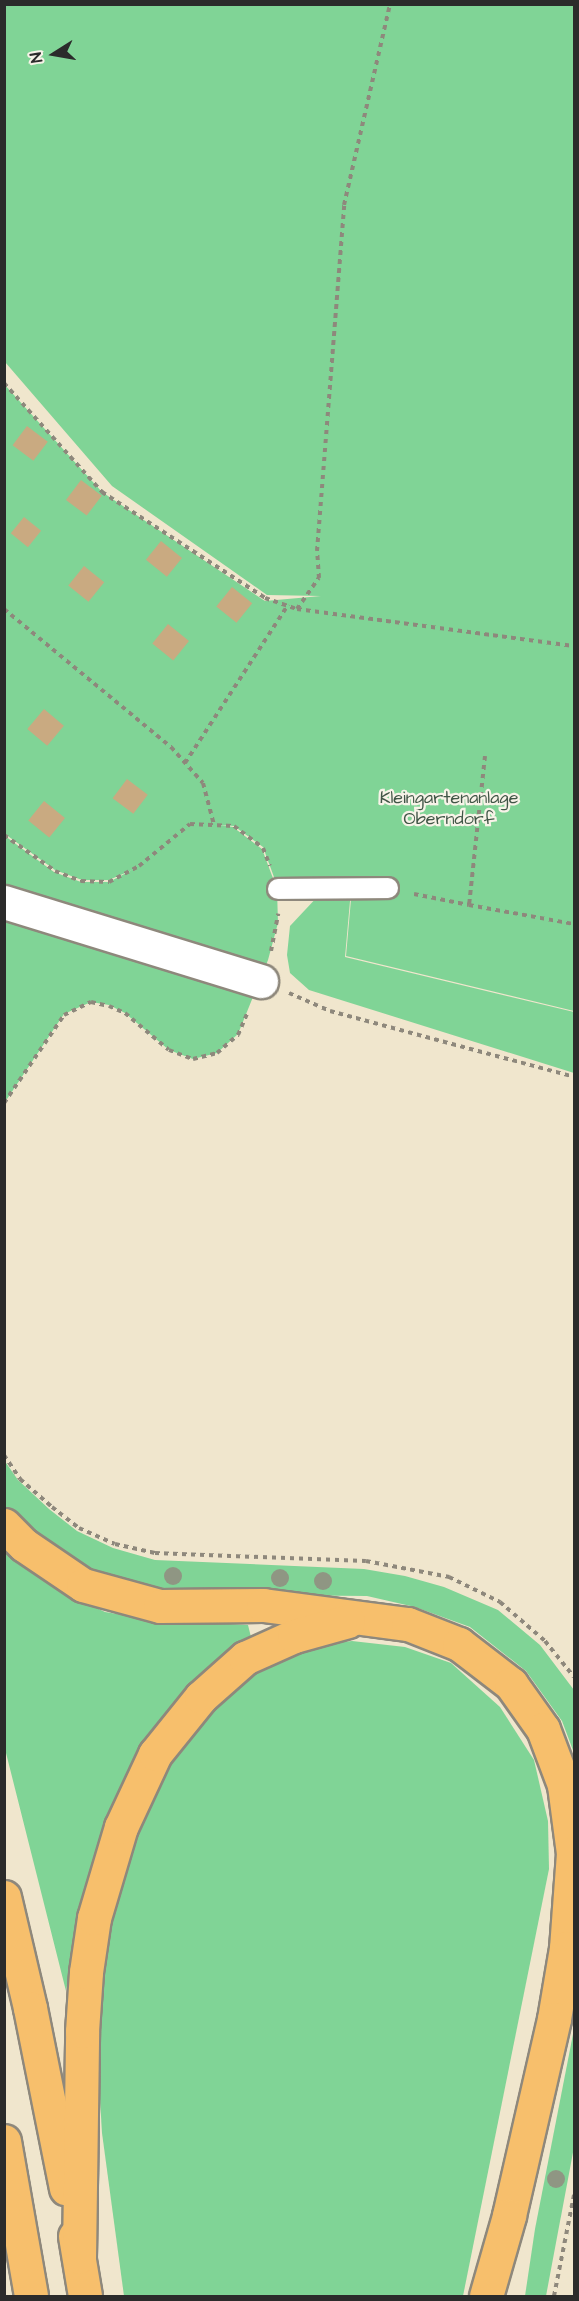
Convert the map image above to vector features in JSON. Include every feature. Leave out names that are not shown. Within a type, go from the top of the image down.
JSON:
[{"type":"highway","points":[[4,1525],[24,1545],[83,1586],[160,1606],[263,1605],[408,1624],[459,1644],[511,1684],[543,1729],[564,1785],[573,1853],[566,1948],[554,2019],[509,2216],[486,2296]]},
{"type":"highway","points":[[79,2257],[82,2031],[87,1972],[94,1918],[121,1827],[155,1754],[201,1697],[245,1658],[294,1636],[363,1617]]},
{"type":"highway","points":[[4,1897],[30,2008],[85,2296]]},
{"type":"highway","points":[[4,2141],[31,2296]]},
{"type":"highway","points":[[507,2296],[509,2216]]},
{"type":"street","points":[[4,902],[261,981]]},
{"type":"lane","points":[[278,889],[388,888]]},
{"type":"path","points":[[297,609],[319,578],[317,551],[344,205],[390,4]]},
{"type":"path","points":[[4,383],[102,492],[266,598],[297,609],[574,646]]},
{"type":"path","points":[[185,763],[288,605]]},
{"type":"path","points":[[4,609],[171,747],[203,783],[214,825],[190,824],[139,866],[109,882],[81,881],[55,871],[4,835]]},
{"type":"path","points":[[469,904],[485,756]]},
{"type":"path","points":[[388,888],[574,924]]},
{"type":"path","points":[[4,1103],[64,1015],[91,1002],[125,1013],[168,1050],[193,1059],[217,1053],[238,1035],[261,981],[330,1011],[574,1077]]},
{"type":"path","points":[[4,1455],[20,1479],[52,1508],[79,1528],[115,1544],[155,1553],[366,1561],[449,1577],[500,1602],[545,1641],[574,1677]]},
{"type":"path","points":[[554,2296],[574,2195]]},
{"type":"green space","name":"Kleingartenanlage Oberndorf","points":[[5,5],[574,5],[574,1011],[346,956],[352,888],[278,888],[263,847],[234,826],[219,825],[233,827],[262,849],[277,889],[278,923],[268,960],[238,1034],[217,1053],[193,1059],[169,1050],[125,1013],[109,1005],[91,1002],[64,1014],[5,1102],[5,836],[54,872],[81,882],[109,882],[132,870],[109,880],[82,880],[55,870],[5,834],[4,384],[102,492],[265,601],[321,596],[267,595],[112,486],[5,362]]},
{"type":"green space","points":[[351,890],[345,957],[574,1012],[574,1073],[309,990],[290,973],[287,955],[290,926],[320,894]]},
{"type":"green space","points":[[4,1460],[18,1480],[49,1509],[77,1531],[113,1548],[155,1560],[364,1569],[405,1576],[444,1587],[498,1610],[540,1645],[574,1690],[574,1753],[562,1721],[526,1671],[470,1627],[415,1607],[367,1596],[162,1594],[91,1576],[5,1510]]},
{"type":"green space","points":[[4,1549],[59,1590],[105,1612],[153,1620],[248,1625],[251,1637],[202,1672],[163,1717],[127,1777],[103,1828],[87,1879],[66,1991],[5,1749]]},
{"type":"green space","points":[[352,1641],[405,1647],[451,1663],[500,1707],[534,1760],[548,1821],[549,1869],[463,2296],[124,2296],[102,2133],[95,2015],[104,1919],[165,1757],[253,1667],[300,1647]]},
{"type":"green space","points":[[574,2029],[574,2147],[546,2296],[525,2296],[535,2229]]},
{"type":"building","points":[[27,426],[48,442],[33,461],[13,445]]},
{"type":"building","points":[[81,480],[102,496],[87,516],[66,500]]},
{"type":"building","points":[[24,517],[41,531],[28,547],[11,533]]},
{"type":"building","points":[[161,541],[182,558],[167,577],[146,560]]},
{"type":"building","points":[[84,566],[104,582],[88,602],[68,585]]},
{"type":"building","points":[[232,587],[252,603],[236,623],[216,606]]},
{"type":"building","points":[[168,624],[189,641],[173,660],[152,643]]},
{"type":"building","points":[[44,709],[64,726],[47,746],[27,729]]},
{"type":"building","points":[[127,779],[148,795],[133,814],[113,798]]},
{"type":"building","points":[[44,801],[65,818],[49,837],[28,820]]}]
